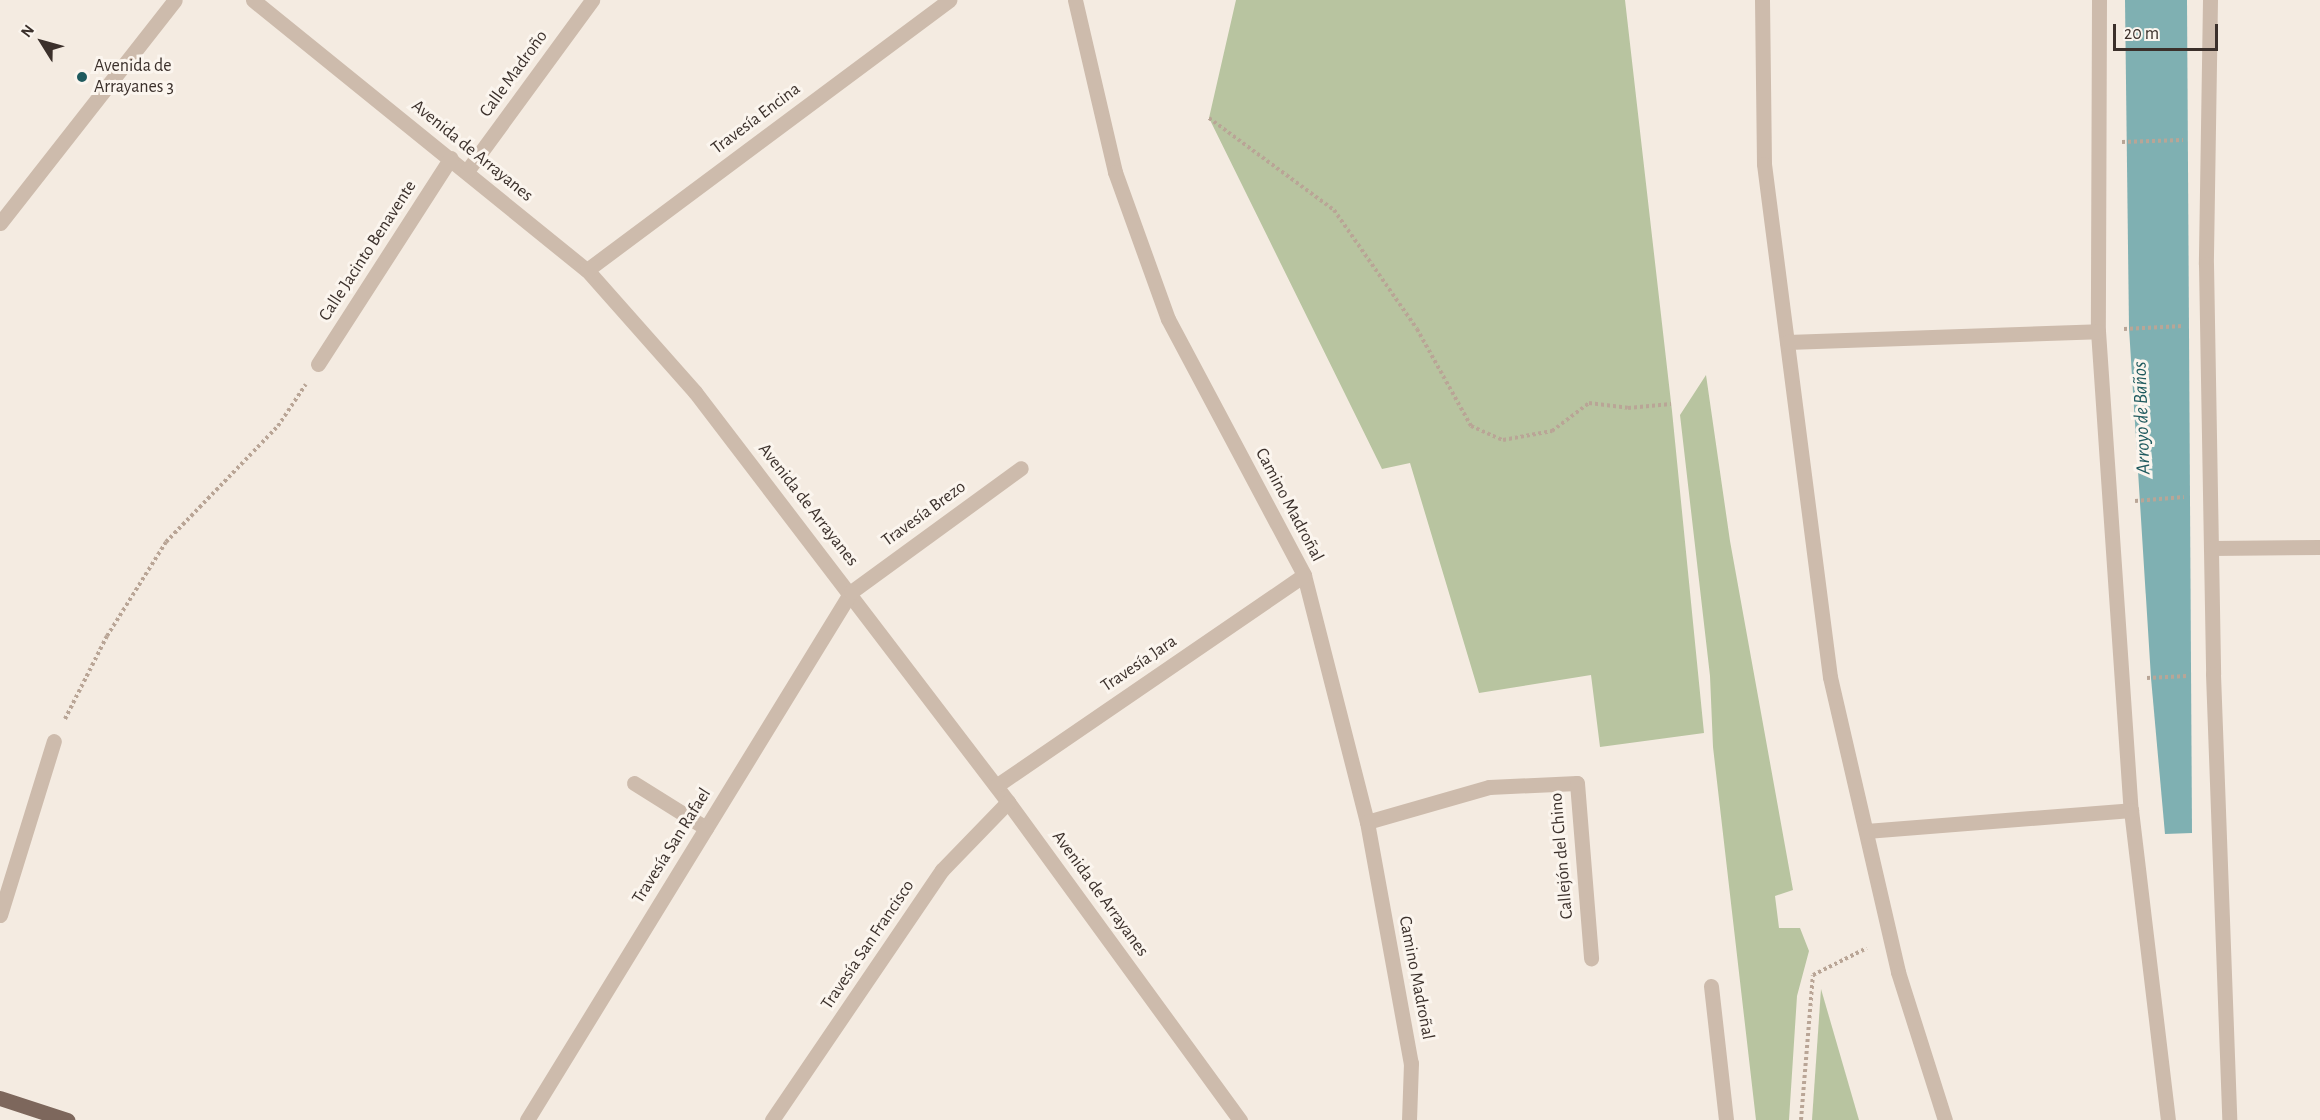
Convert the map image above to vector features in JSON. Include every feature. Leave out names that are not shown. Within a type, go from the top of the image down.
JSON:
[{"type":"main road","points":[[0,1098],[67,1120]]},
{"type":"street","points":[[0,223],[175,0]]},
{"type":"street","name":"Avenida de Arrayanes","points":[[253,0],[587,270],[695,392],[851,592],[1008,802],[1240,1120]]},
{"type":"street","name":"Calle Madroño","points":[[467,171],[592,0]]},
{"type":"street","name":"Camino Madroñal","points":[[1075,0],[1115,172],[1168,319],[1304,575],[1367,822],[1412,1063],[1408,1120]]},
{"type":"street","points":[[1762,0],[1764,164],[1830,677],[1890,937],[1945,1120]]},
{"type":"street","points":[[2099,0],[2098,331],[2131,810],[2168,1120]]},
{"type":"street","points":[[2210,0],[2206,264],[2215,785],[2229,1120]]},
{"type":"street","name":"Travesía Encina","points":[[587,270],[942,2]]},
{"type":"street","name":"Calle Jacinto Benavente","points":[[318,364],[450,158]]},
{"type":"street","points":[[1787,342],[2098,331]]},
{"type":"street","name":"Travesía Brezo","points":[[851,592],[1021,468]]},
{"type":"street","points":[[2211,548],[2320,547]]},
{"type":"street","name":"Travesía Jara","points":[[996,786],[1304,575]]},
{"type":"street","name":"Travesía San Rafael","points":[[527,1120],[851,592]]},
{"type":"street","points":[[0,915],[54,741]]},
{"type":"street","points":[[634,783],[706,828]]},
{"type":"street","name":"Callejón del Chino","points":[[1367,822],[1489,787],[1577,783],[1591,958]]},
{"type":"street","name":"Travesía San Francisco","points":[[772,1120],[942,870],[1008,802]]},
{"type":"street","points":[[1866,831],[2131,810]]},
{"type":"street","points":[[1711,986],[1726,1120]]},
{"type":"path","points":[[1209,118],[1334,210],[1417,329],[1471,426],[1503,440],[1552,431],[1589,402],[1628,408],[1671,404]]},
{"type":"path","points":[[2124,142],[2184,140]]},
{"type":"path","points":[[2129,328],[2189,326]]},
{"type":"path","points":[[54,741],[107,636],[166,542],[278,426],[318,364]]},
{"type":"path","points":[[2142,501],[2190,497]]},
{"type":"path","points":[[2151,678],[2191,676]]},
{"type":"path","points":[[1802,1120],[1813,975],[1890,937]]},
{"type":"green space","points":[[1236,0],[1625,0],[1672,411],[1704,733],[1600,747],[1591,675],[1479,693],[1410,463],[1382,469],[1209,118]]},
{"type":"green space","points":[[1706,375],[1730,541],[1793,890],[1775,896],[1779,928],[1800,928],[1809,951],[1797,996],[1789,1120],[1756,1120],[1713,747],[1710,676],[1680,415]]},
{"type":"green space","points":[[1821,989],[1859,1120],[1812,1120]]},
{"type":"water","name":"Arroyo de Baños","points":[[2125,0],[2187,0],[2192,833],[2165,834],[2151,678],[2129,328]]},
{"type":"place","name":"Avenida de Arrayanes 3","points":[[82,77]]}]
